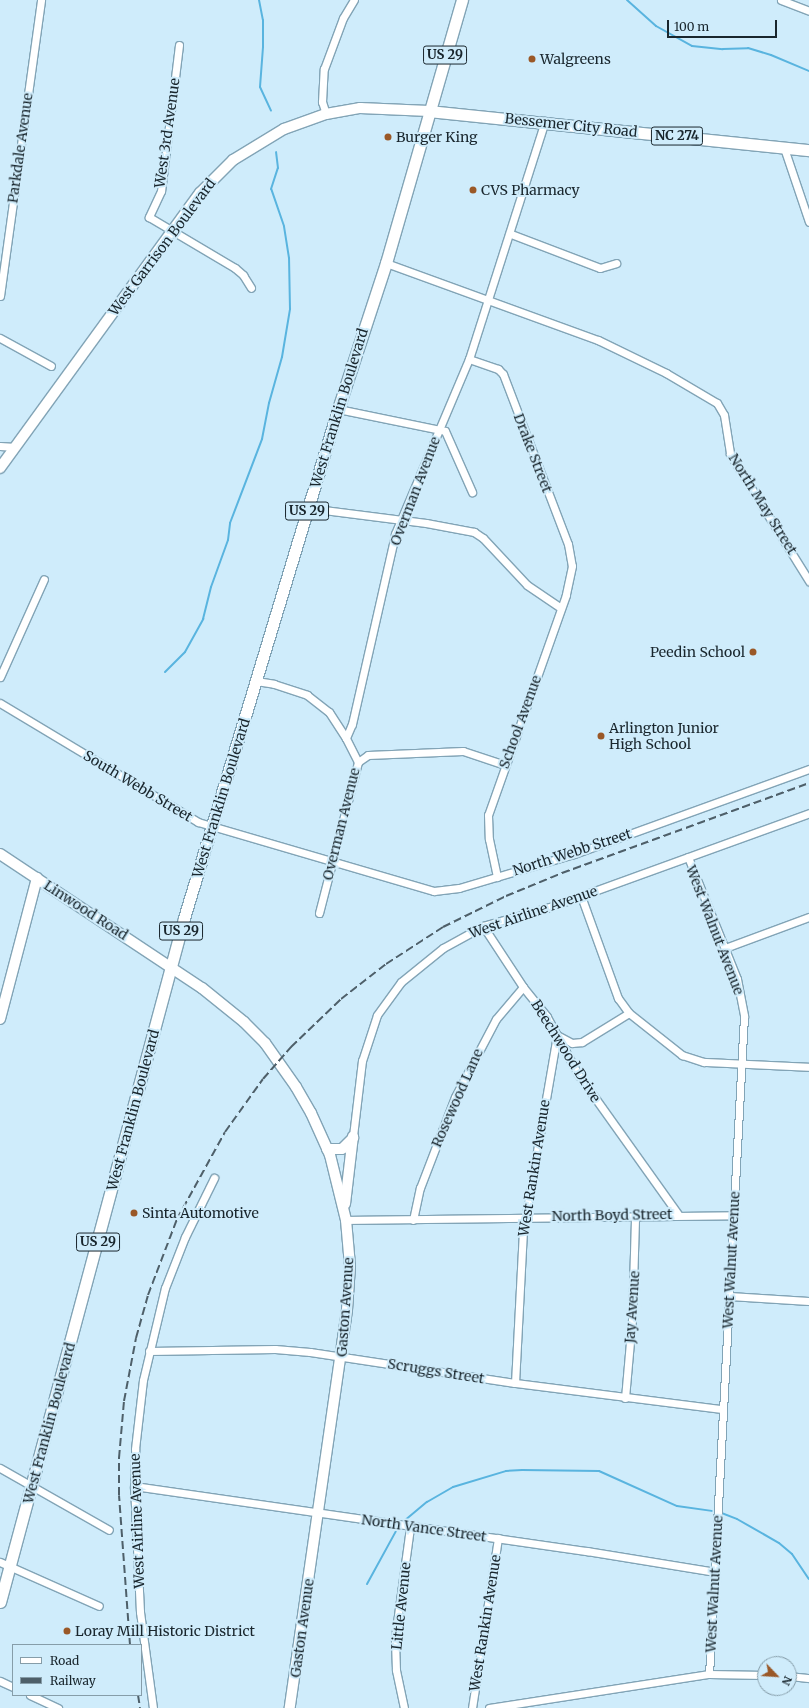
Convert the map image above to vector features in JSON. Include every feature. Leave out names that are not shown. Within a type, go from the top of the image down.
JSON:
[{"type":"main road","name":"West Franklin Boulevard","points":[[0,1602],[5,1565],[32,1487],[172,967],[212,827],[338,409],[386,263],[462,0]]},
{"type":"main road","name":"West Garrison Boulevard","points":[[0,468],[171,231],[210,180],[239,156],[284,129],[326,114],[360,108],[429,111]]},
{"type":"main road","name":"Bessemer City Road","points":[[429,111],[809,150]]},
{"type":"main road","name":"Linwood Road","points":[[0,854],[172,967]]},
{"type":"main road","points":[[0,1019],[37,878]]},
{"type":"main road","name":"Gaston Avenue","points":[[172,967],[214,996],[256,1033],[296,1087],[327,1149],[334,1167],[345,1215],[350,1266],[342,1357],[290,1708]]},
{"type":"main road","points":[[327,1149],[342,1149],[350,1144],[353,1136]]},
{"type":"main road","points":[[345,1215],[353,1136]]},
{"type":"main road","points":[[334,1167],[348,1159],[352,1151]]},
{"type":"street","name":"Parkdale Avenue","points":[[0,296],[41,0]]},
{"type":"street","points":[[326,114],[322,102],[324,69],[343,18],[354,0]]},
{"type":"street","points":[[781,0],[809,11]]},
{"type":"street","name":"West 3rd Avenue","points":[[171,231],[152,221],[149,214],[161,191],[179,44]]},
{"type":"street","name":"Overman Avenue","points":[[319,913],[331,861],[358,762],[346,738],[352,724],[400,519],[469,359],[511,234],[545,122]]},
{"type":"street","points":[[784,148],[809,222]]},
{"type":"street","points":[[171,231],[235,268],[243,275],[251,288]]},
{"type":"street","points":[[511,234],[600,268],[616,263]]},
{"type":"street","points":[[386,263],[489,300]]},
{"type":"street","name":"North May Street","points":[[489,300],[598,340],[666,373],[717,403],[724,415],[730,454],[809,581]]},
{"type":"street","points":[[0,338],[51,366]]},
{"type":"street","name":"Drake Street","points":[[469,359],[498,369],[503,374],[568,544],[572,569]]},
{"type":"street","points":[[338,409],[445,431],[472,492]]},
{"type":"street","points":[[0,446],[15,447]]},
{"type":"street","points":[[308,508],[400,519],[474,532],[488,542],[528,585],[561,608]]},
{"type":"street","name":"School Avenue","points":[[497,876],[489,839],[488,815],[561,608],[572,569]]},
{"type":"street","points":[[0,677],[44,579]]},
{"type":"street","points":[[256,681],[274,684],[307,695],[329,712],[346,738]]},
{"type":"street","name":"South Webb Street","points":[[0,703],[198,822],[331,861]]},
{"type":"street","points":[[358,762],[368,755],[462,751],[505,765]]},
{"type":"street","name":"North Webb Street","points":[[331,861],[434,891],[459,888],[574,854],[809,770]]},
{"type":"street","name":"West Airline Avenue","points":[[353,1136],[362,1061],[377,1016],[401,982],[424,962],[464,934],[483,926],[581,896],[809,813]]},
{"type":"street","name":"West Walnut Avenue","points":[[688,857],[725,948],[743,1004],[734,1215],[722,1409],[709,1674]]},
{"type":"street","points":[[581,896],[610,980],[618,998],[629,1014],[682,1056],[704,1062],[809,1067]]},
{"type":"street","points":[[725,948],[809,916]]},
{"type":"street","name":"Beechwood Drive","points":[[483,926],[523,987],[536,1000],[578,1074],[678,1214]]},
{"type":"street","name":"Rosewood Lane","points":[[413,1220],[422,1184],[455,1097],[496,1019],[523,987]]},
{"type":"street","points":[[557,1036],[572,1043],[582,1042],[629,1014]]},
{"type":"street","name":"West Rankin Avenue","points":[[515,1383],[525,1217],[557,1036]]},
{"type":"street","name":"West Airline Avenue","points":[[153,1708],[140,1612],[134,1486],[135,1449],[149,1351],[170,1274],[214,1178]]},
{"type":"street","name":"North Boyd Street","points":[[345,1215],[413,1220],[525,1217],[635,1217],[678,1214],[734,1215]]},
{"type":"street","name":"Jay Avenue","points":[[625,1398],[632,1320],[635,1217]]},
{"type":"street","points":[[729,1296],[809,1301]]},
{"type":"street","name":"Scruggs Street","points":[[149,1351],[275,1349],[342,1357],[625,1398],[722,1409]]},
{"type":"street","points":[[0,1468],[109,1530]]},
{"type":"street","name":"North Vance Street","points":[[134,1486],[410,1527],[498,1538],[715,1572]]},
{"type":"street","name":"Little Avenue","points":[[404,1708],[396,1670],[395,1637],[410,1527]]},
{"type":"street","name":"West Rankin Avenue","points":[[472,1708],[498,1538]]},
{"type":"street","points":[[5,1565],[99,1606]]},
{"type":"street","points":[[489,1708],[709,1674],[757,1674]]},
{"type":"street","points":[[797,1677],[809,1678]]},
{"type":"street","points":[[0,1681],[12,1687]]},
{"type":"street","points":[[32,1696],[58,1708]]},
{"type":"waterway","points":[[259,0],[263,20],[263,47],[260,87],[271,111]]},
{"type":"waterway","points":[[627,0],[656,26],[692,46],[723,49],[748,48],[771,55],[809,71]]},
{"type":"waterway","points":[[165,672],[185,652],[203,619],[211,587],[228,540],[230,523],[262,439],[269,403],[282,357],[290,309],[289,258],[284,226],[271,189],[278,168],[276,152]]},
{"type":"waterway","points":[[404,1521],[427,1502],[453,1487],[506,1471],[522,1470],[599,1471],[677,1506],[712,1511]]},
{"type":"waterway","points":[[719,1512],[737,1519],[779,1543],[792,1554],[809,1579]]},
{"type":"waterway","points":[[367,1584],[396,1531]]},
{"type":"railway","points":[[130,1644],[119,1495],[119,1458],[124,1401],[136,1338],[148,1295],[177,1219],[225,1132],[263,1079],[291,1047],[341,999],[386,964],[443,927],[506,896],[562,873],[809,783]]},
{"type":"railway","points":[[138,1696],[140,1708]]},
{"type":"place","name":"Walgreens","points":[[532,59]]},
{"type":"place","name":"Burger King","points":[[388,137]]},
{"type":"place","name":"CVS Pharmacy","points":[[473,190]]},
{"type":"place","name":"Peedin School","points":[[753,652]]},
{"type":"place","name":"Arlington Junior High School","points":[[601,736]]},
{"type":"place","name":"Sinta Automotive","points":[[134,1213]]},
{"type":"place","name":"Loray Mill Historic District","points":[[67,1631]]}]
